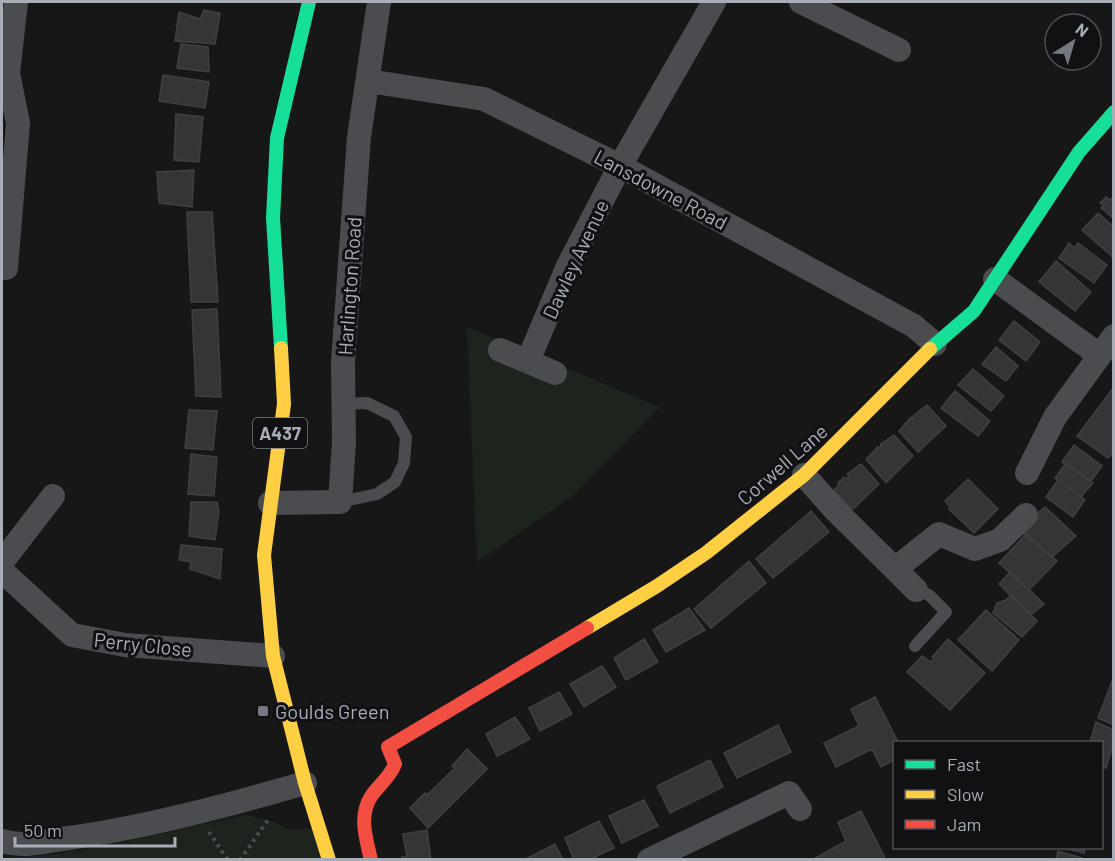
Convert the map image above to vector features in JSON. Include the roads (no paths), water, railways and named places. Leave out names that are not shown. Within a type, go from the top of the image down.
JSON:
[{"type":"street","points":[[6,268],[18,123],[8,73],[16,2]]},
{"type":"street","name":"A437","points":[[306,2],[277,138],[273,218],[284,404],[264,555],[273,656],[305,783],[329,860]]},
{"type":"street","name":"Harlington Road","points":[[340,502],[344,442],[343,362],[359,137],[380,2]]},
{"type":"street","name":"Dawley Avenue","points":[[528,361],[568,266],[620,166],[714,2]]},
{"type":"street","points":[[801,2],[900,50]]},
{"type":"street","name":"Lansdowne Road","points":[[368,81],[484,99],[620,166],[914,326],[935,344]]},
{"type":"street","name":"Corwell Lane","points":[[371,860],[363,827],[364,810],[372,796],[390,776],[395,764],[388,747],[657,586],[706,553],[804,475],[935,344],[974,311],[1079,152],[1113,112]]},
{"type":"street","points":[[996,279],[1106,345],[1055,417],[1027,473]]},
{"type":"street","points":[[500,350],[555,374]]},
{"type":"street","points":[[804,475],[843,518],[916,590]]},
{"type":"street","points":[[2,562],[53,496]]},
{"type":"street","points":[[270,503],[340,502]]},
{"type":"street","points":[[895,569],[939,534],[975,549],[1000,540],[1026,515]]},
{"type":"street","name":"Perry Close","points":[[2,571],[72,635],[125,645],[273,656]]},
{"type":"street","points":[[2,841],[17,845],[104,833],[255,798],[305,783]]},
{"type":"street","points":[[649,860],[789,793],[800,809]]},
{"type":"lane","points":[[340,502],[377,494],[395,482],[404,462],[406,437],[394,416],[367,403],[344,404]]},
{"type":"lane","points":[[915,646],[946,612],[929,595],[916,590]]},
{"type":"place","name":"Goulds Green","points":[[263,711]]}]
